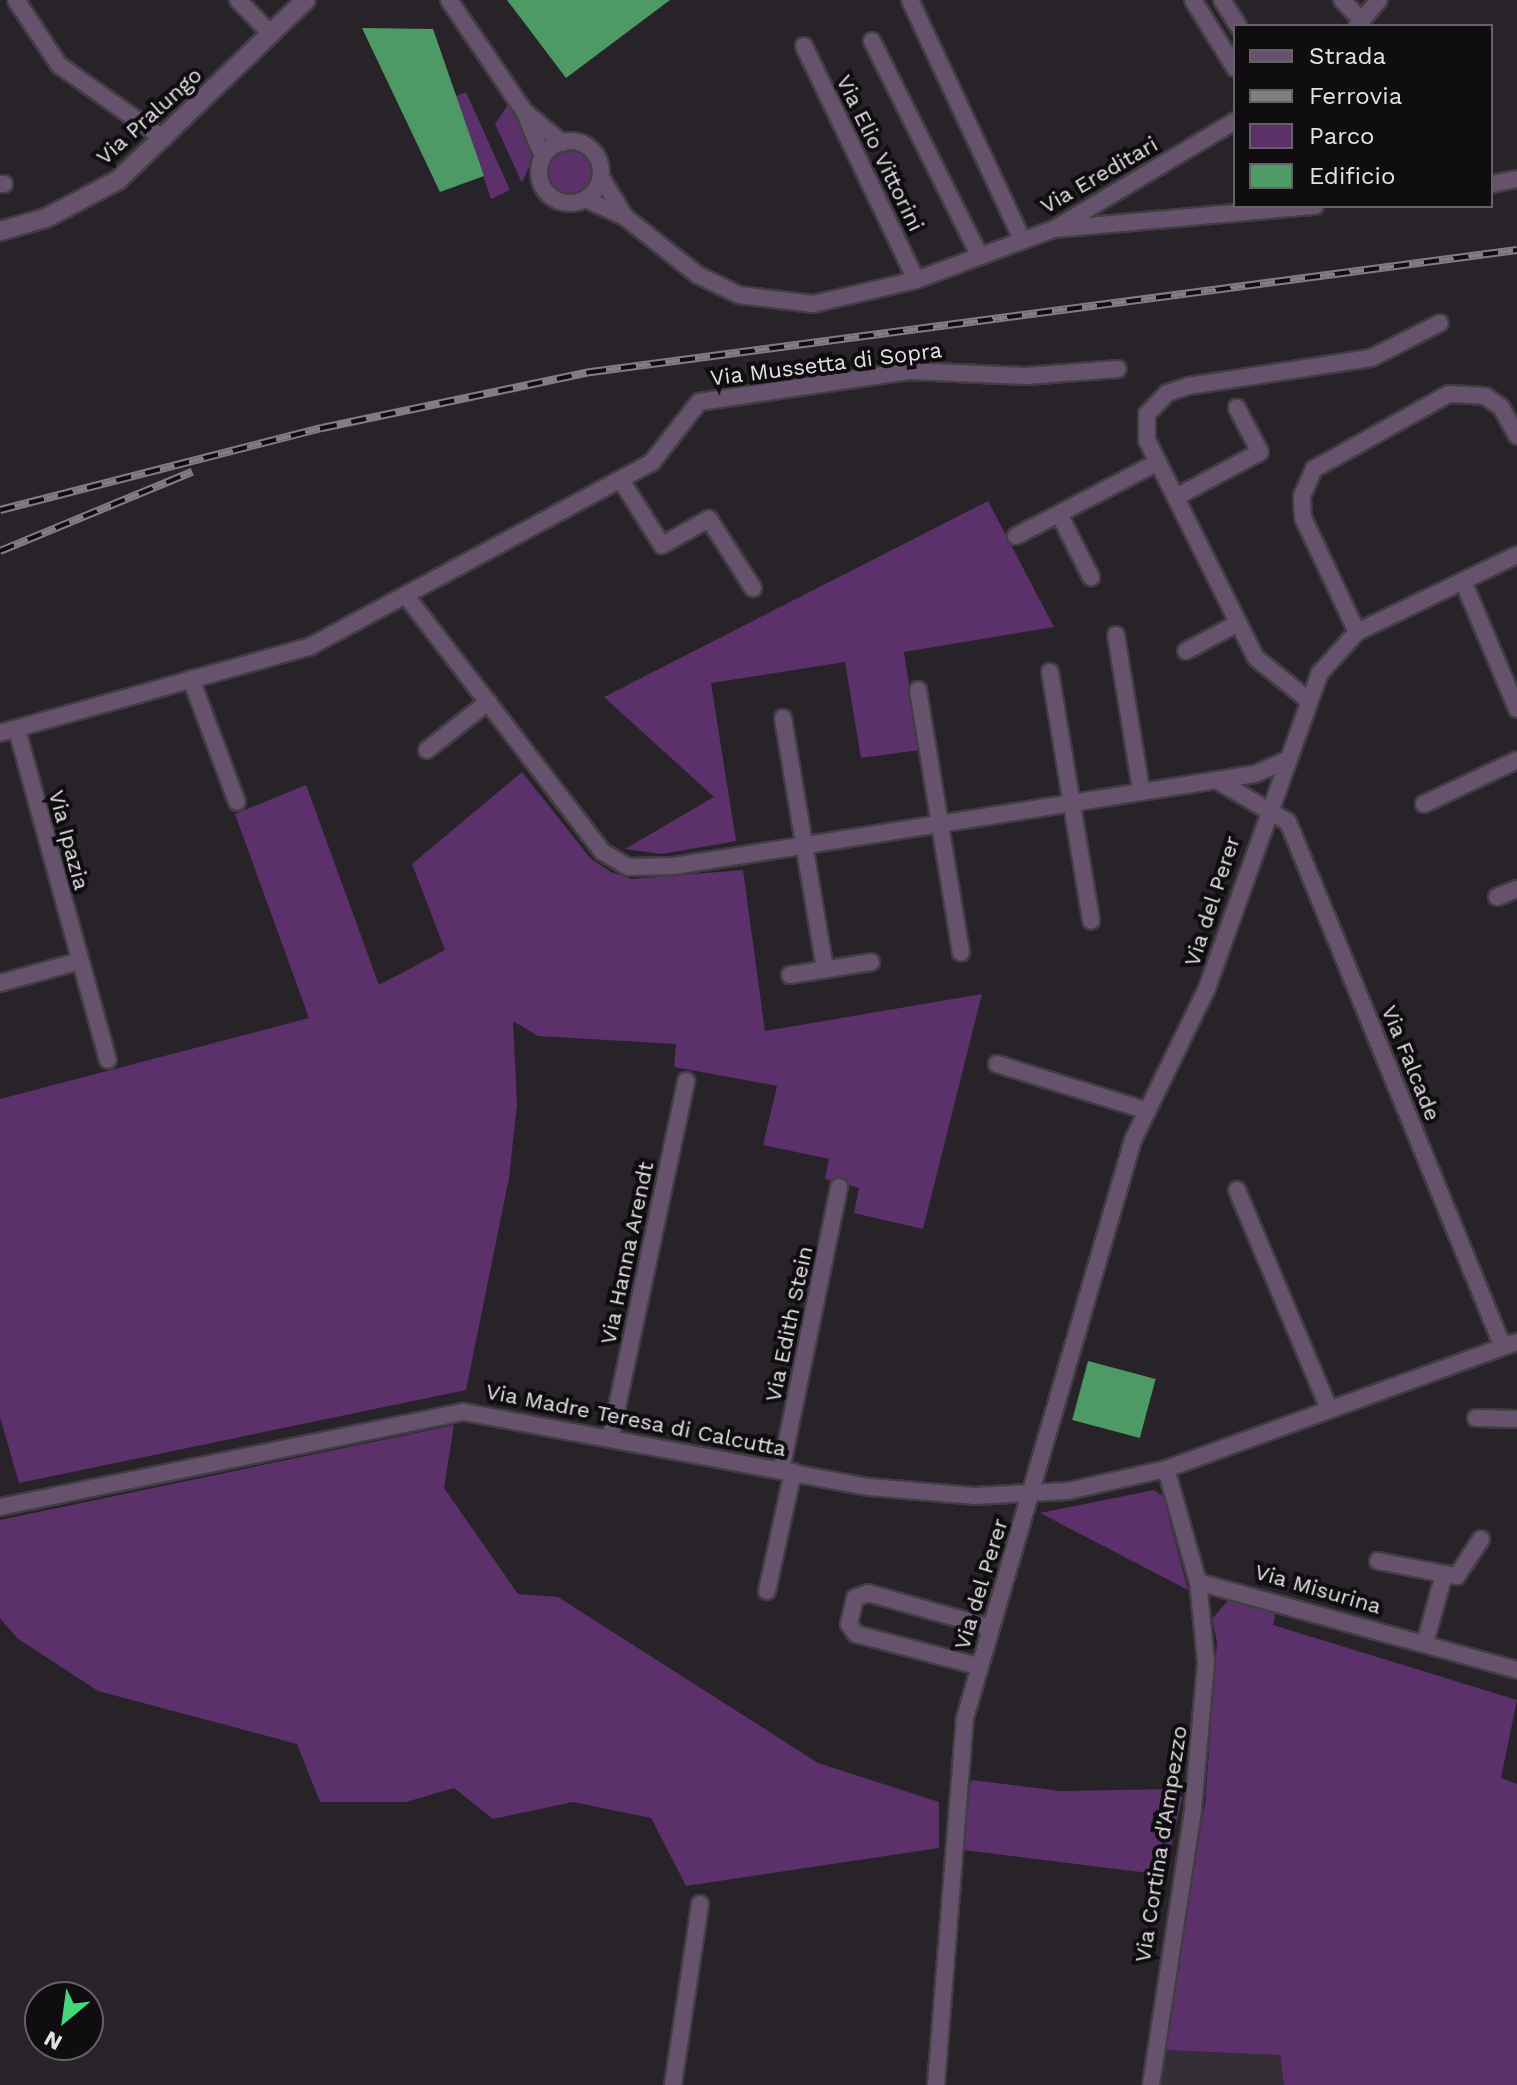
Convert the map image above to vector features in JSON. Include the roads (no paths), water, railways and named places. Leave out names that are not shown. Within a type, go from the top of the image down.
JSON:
[{"type":"street","points":[[16,0],[59,65],[164,139]]},
{"type":"street","points":[[238,0],[271,34]]},
{"type":"street","name":"Via Pralungo","points":[[0,231],[87,198],[164,139],[306,0]]},
{"type":"street","name":"Via Ereditari","points":[[449,0],[524,111],[543,157],[540,179],[548,194],[564,203],[585,199],[625,217],[698,275],[765,303],[813,304],[916,280],[1021,237],[1054,229],[1082,209],[1233,122]]},
{"type":"street","points":[[910,0],[1021,237]]},
{"type":"street","points":[[1193,0],[1233,65]]},
{"type":"street","points":[[1222,0],[1237,24]]},
{"type":"street","points":[[1342,0],[1360,24],[1379,0]]},
{"type":"street","points":[[872,41],[979,255]]},
{"type":"street","name":"Via Elio Vittorini","points":[[804,46],[916,280]]},
{"type":"street","name":"Via Ereditari","points":[[524,111],[562,143],[589,148],[601,177],[625,217]]},
{"type":"street","points":[[543,157],[562,143]]},
{"type":"street","points":[[585,199],[601,177]]},
{"type":"street","points":[[1493,184],[1517,179]]},
{"type":"street","points":[[1054,229],[1292,208]]},
{"type":"street","points":[[1307,699],[1256,658],[1158,462],[1145,425],[1167,393],[1371,358],[1440,323]]},
{"type":"street","name":"Via Mussetta di Sopra","points":[[0,733],[309,647],[407,597],[652,462],[699,402],[909,371],[1026,376],[1118,369]]},
{"type":"street","points":[[1357,632],[1303,518],[1302,496],[1314,469],[1449,394],[1485,396],[1501,407],[1517,436]]},
{"type":"street","points":[[1176,497],[1260,452],[1237,408]]},
{"type":"street","points":[[1016,536],[1158,462]]},
{"type":"street","points":[[621,480],[662,545],[709,519],[753,588]]},
{"type":"street","points":[[1059,514],[1091,577]]},
{"type":"street","name":"Via del Perer","points":[[936,2085],[954,1798],[978,1666],[1145,1110],[1207,988],[1267,807],[1307,699],[1327,662],[1357,632],[1517,555]]},
{"type":"street","points":[[1463,581],[1517,709]]},
{"type":"street","points":[[407,597],[619,863],[674,866],[1216,780],[1284,761]]},
{"type":"street","points":[[1186,651],[1238,623]]},
{"type":"street","points":[[1116,635],[1141,790]]},
{"type":"street","points":[[1050,672],[1091,921]]},
{"type":"street","points":[[191,679],[237,802]]},
{"type":"street","points":[[918,690],[961,953]]},
{"type":"street","points":[[427,750],[488,702]]},
{"type":"street","points":[[783,718],[808,844],[825,970]]},
{"type":"street","name":"Via Ipazia","points":[[17,730],[108,1060]]},
{"type":"street","points":[[1424,804],[1517,760]]},
{"type":"street","name":"Via Falcade","points":[[1216,780],[1288,822],[1510,1344]]},
{"type":"street","points":[[1497,897],[1517,889]]},
{"type":"street","points":[[0,983],[80,961]]},
{"type":"street","points":[[790,975],[871,962]]},
{"type":"street","points":[[997,1064],[1145,1110]]},
{"type":"street","name":"Via Hanna Arendt","points":[[611,1435],[686,1081]]},
{"type":"street","name":"Via Edith Stein","points":[[767,1591],[839,1187]]},
{"type":"street","points":[[1237,1190],[1328,1407]]},
{"type":"street","points":[[1032,1492],[1096,1487],[1166,1469],[1328,1407],[1510,1344]]},
{"type":"street","name":"Via Madre Teresa di Calcutta","points":[[0,1507],[464,1412],[611,1435],[787,1471],[929,1494],[1032,1492]]},
{"type":"street","points":[[1476,1418],[1517,1419]]},
{"type":"street","name":"Via Cortina d'Ampezzo","points":[[1151,2085],[1202,1720],[1198,1582],[1166,1469]]},
{"type":"street","points":[[1425,1643],[1444,1574],[1457,1576],[1481,1539]]},
{"type":"street","name":"Via Misurina","points":[[1378,1561],[1444,1574]]},
{"type":"street","name":"Via Misurina","points":[[1198,1582],[1517,1670]]},
{"type":"street","points":[[978,1666],[856,1634],[849,1624],[855,1598],[868,1593],[989,1627]]},
{"type":"street","points":[[673,2085],[700,1904]]},
{"type":"railway","points":[[0,510],[322,428],[591,372],[1517,250]]},
{"type":"railway","points":[[0,551],[192,472]]}]
